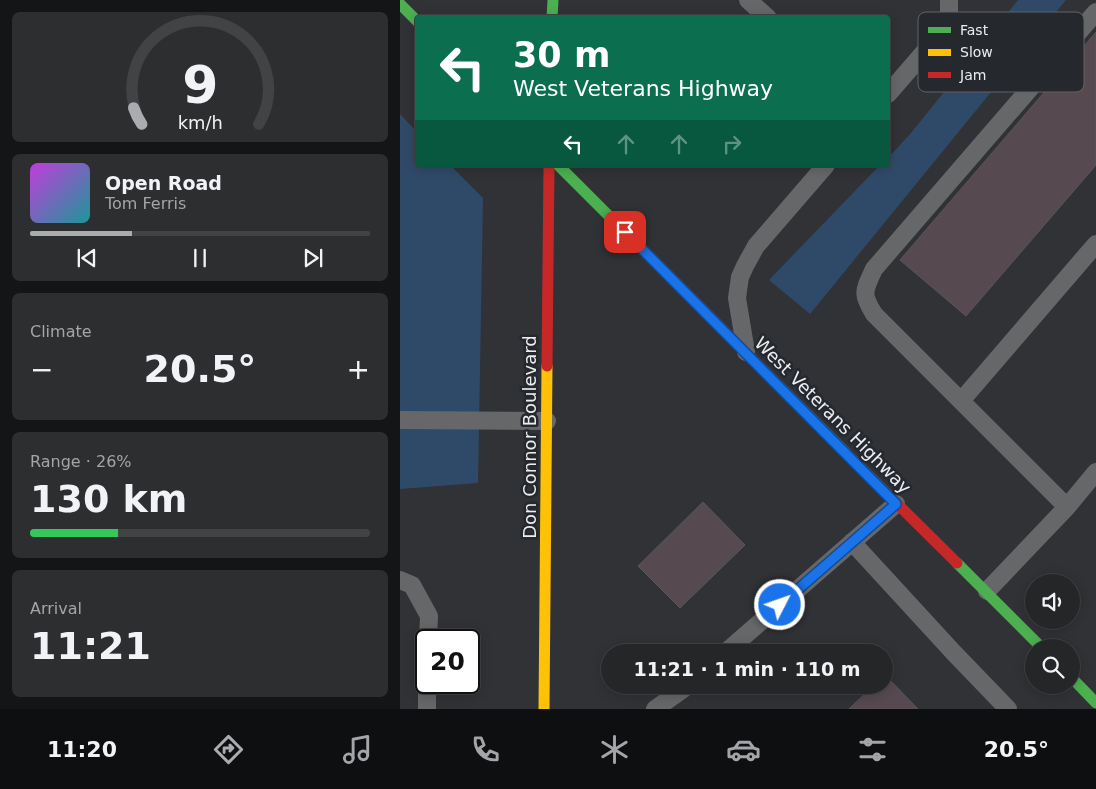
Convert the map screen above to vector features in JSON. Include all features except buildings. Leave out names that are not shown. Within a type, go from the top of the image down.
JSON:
[{"type":"main road","points":[[552,15],[553,0]]},
{"type":"main road","points":[[400,4],[415,19]]},
{"type":"main road","name":"Don Connor Boulevard","points":[[544,709],[549,167]]},
{"type":"main road","name":"West Veterans Highway","points":[[560,167],[1033,639]]},
{"type":"main road","points":[[1080,687],[1096,703]]},
{"type":"lane","points":[[748,0],[765,15]]},
{"type":"lane","points":[[1084,26],[1096,12]]},
{"type":"lane","points":[[890,92],[918,59]]},
{"type":"lane","points":[[1027,92],[874,270],[866,285],[865,299],[874,314],[1067,507]]},
{"type":"lane","points":[[746,352],[737,298],[740,277],[756,246],[824,167]]},
{"type":"lane","points":[[961,401],[1096,244]]},
{"type":"lane","points":[[400,420],[547,421]]},
{"type":"lane","points":[[987,591],[1067,507],[1096,472]]},
{"type":"lane","points":[[735,644],[896,504]]},
{"type":"lane","points":[[852,542],[1008,709]]},
{"type":"lane","points":[[400,580],[412,585],[429,616],[428,629]]},
{"type":"lane","points":[[427,694],[427,709]]},
{"type":"lane","points":[[654,709],[676,694]]},
{"type":"shaded area","points":[[1018,0],[1066,0],[1056,12],[1008,12]]},
{"type":"shaded area","points":[[944,92],[991,92],[810,314],[769,280],[878,167],[890,167],[890,156]]},
{"type":"shaded area","points":[[400,114],[415,130],[415,167],[452,167],[483,198],[478,483],[400,489]]},
{"type":"traffic: fast","points":[[552,15],[553,0]]},
{"type":"traffic: fast","points":[[400,4],[415,19]]},
{"type":"traffic: fast","points":[[560,167],[846,453]]},
{"type":"traffic: fast","points":[[957,563],[1033,639]]},
{"type":"traffic: fast","points":[[1080,686],[1096,703]]},
{"type":"traffic: slow","points":[[544,709],[547,366]]},
{"type":"traffic: jam","points":[[547,366],[549,167]]},
{"type":"traffic: jam","points":[[846,453],[957,563]]},
{"type":"route","points":[[625,232],[896,504],[780,605]]}]
